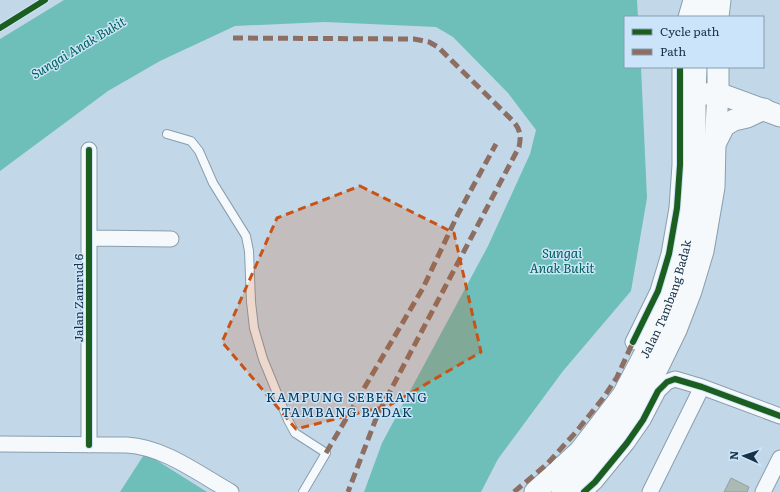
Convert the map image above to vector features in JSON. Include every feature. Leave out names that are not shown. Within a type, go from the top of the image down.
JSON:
[{"type":"main road","points":[[699,16],[702,0]]},
{"type":"main road","points":[[718,16],[720,0]]},
{"type":"main road","name":"Jalan Tambang Badak","points":[[536,492],[580,451],[622,395],[656,330],[671,294],[685,248],[695,186],[696,68]]},
{"type":"main road","name":"Jalan Tambang Badak","points":[[562,492],[589,466],[635,407],[659,365],[676,330],[691,291],[703,251],[714,187],[718,68]]},
{"type":"main road","points":[[695,94],[718,93],[775,111]]},
{"type":"main road","points":[[715,144],[724,126],[734,120],[775,111]]},
{"type":"street","points":[[686,16],[691,0]]},
{"type":"street","points":[[633,342],[658,291],[670,254],[677,208],[680,165],[680,68]]},
{"type":"street","name":"Jalan Zamrud 6","points":[[89,150],[89,445]]},
{"type":"street","points":[[89,238],[171,239]]},
{"type":"street","points":[[584,492],[595,482],[627,443],[643,420],[658,391],[667,382],[675,379],[702,387],[780,416]]},
{"type":"street","points":[[650,492],[702,387]]},
{"type":"street","points":[[0,444],[138,446],[158,451],[231,492]]},
{"type":"street","points":[[763,492],[780,458]]},
{"type":"lane","points":[[167,134],[191,141],[199,151],[213,183],[246,236],[249,251],[251,302],[254,328],[263,359],[288,420],[295,433],[326,453],[303,492]]},
{"type":"highlighted area","points":[[360,186],[454,233],[481,352],[390,405],[296,429],[222,342],[277,218]]},
{"type":"water","name":"Sungai Anak Bukit","points":[[64,0],[637,0],[638,16],[624,16],[624,68],[641,68],[647,198],[631,291],[563,371],[498,459],[481,492],[364,492],[382,443],[488,246],[530,154],[536,130],[508,93],[453,37],[436,27],[325,22],[235,26],[160,61],[108,91],[0,171],[0,39]]},
{"type":"water","points":[[145,453],[207,492],[120,492]]},
{"type":"building","points":[[731,478],[749,487],[747,492],[724,492]]},
{"type":"marked path","points":[[233,38],[414,39],[429,42],[438,47],[514,122],[519,131],[519,147],[377,416],[348,492]]},
{"type":"marked path","points":[[326,453],[423,288],[458,214],[496,144]]},
{"type":"marked path","points":[[514,492],[547,464],[576,432],[604,397],[617,377],[633,342]]},
{"type":"cycle path","points":[[0,28],[45,0]]},
{"type":"cycle path","points":[[633,342],[658,291],[669,254],[677,208],[680,165],[680,68]]},
{"type":"cycle path","points":[[89,150],[89,445]]},
{"type":"cycle path","points":[[584,492],[595,482],[627,443],[643,420],[658,391],[667,382],[675,379],[702,387],[780,416]]},
{"type":"district","name":"KAMPUNG SEBERANG TAMBANG BADAK","points":[[347,404]]}]
